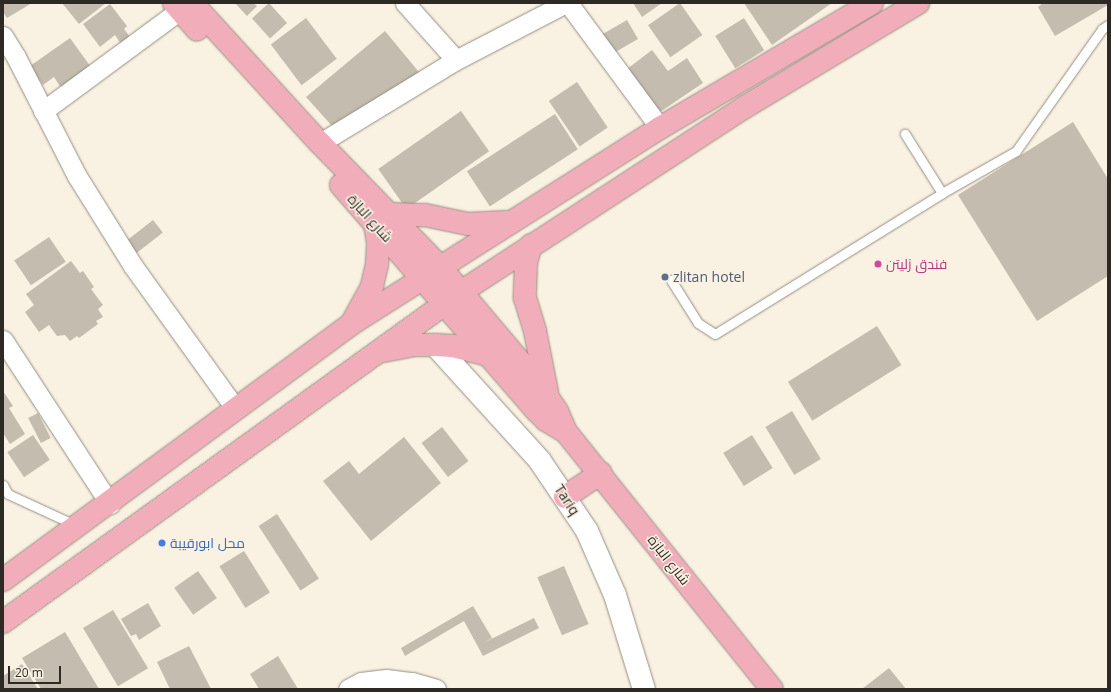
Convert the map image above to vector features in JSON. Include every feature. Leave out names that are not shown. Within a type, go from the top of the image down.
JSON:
[{"type":"main road","points":[[3,580],[110,504],[235,408],[351,324],[660,128],[872,3]]},
{"type":"main road","points":[[3,622],[126,531],[374,353],[531,245],[676,151],[918,3]]},
{"type":"main road","name":"شارع البازة","points":[[182,5],[320,143],[453,298],[548,395],[566,432],[601,473],[772,689]]},
{"type":"main road","name":"شارع البازة","points":[[182,5],[382,217]]},
{"type":"main road","points":[[660,128],[676,151]]},
{"type":"main road","points":[[351,324],[363,306],[372,286],[377,264],[378,242],[382,217],[425,215],[468,224],[512,221]]},
{"type":"main road","points":[[531,245],[526,262],[525,298],[535,330],[548,395]]},
{"type":"main road","name":"شارع البازة","points":[[453,298],[488,355],[546,420],[566,432]]},
{"type":"main road","points":[[374,353],[414,345],[434,345],[452,346],[488,355]]},
{"type":"main road","name":"Tariq","points":[[434,345],[540,461],[565,497],[604,564],[644,689]]},
{"type":"main road","points":[[565,497],[601,473]]},
{"type":"main road","points":[[110,504],[126,531]]},
{"type":"street","points":[[405,3],[456,60]]},
{"type":"street","points":[[320,143],[456,60],[567,3],[660,128]]},
{"type":"street","points":[[43,111],[182,5]]},
{"type":"street","points":[[3,36],[10,60],[43,111],[77,176],[133,266],[235,408]]},
{"type":"street","points":[[3,340],[110,504]]},
{"type":"street","points":[[348,689],[361,682],[386,679],[412,682],[436,689]]},
{"type":"lane","points":[[671,280],[698,323],[715,334],[942,193],[1016,151],[1093,41],[1108,25]]},
{"type":"lane","points":[[905,134],[942,193]]},
{"type":"lane","points":[[3,485],[8,494],[78,527]]},
{"type":"building","points":[[3,3],[32,3],[7,18],[3,12]]},
{"type":"building","points":[[62,3],[106,3],[79,24]]},
{"type":"building","points":[[235,3],[253,3],[257,6],[247,16]]},
{"type":"building","points":[[269,3],[287,23],[270,38],[252,18]]},
{"type":"building","points":[[633,3],[662,3],[642,17]]},
{"type":"building","points":[[680,3],[702,35],[670,57],[648,25]]},
{"type":"building","points":[[744,3],[832,3],[772,45]]},
{"type":"building","points":[[1043,3],[1108,3],[1108,5],[1055,36],[1038,7]]},
{"type":"building","points":[[110,4],[127,26],[124,29],[130,37],[121,44],[115,35],[100,47],[83,24]]},
{"type":"building","points":[[306,18],[337,59],[302,85],[271,44]]},
{"type":"building","points":[[744,18],[764,50],[735,68],[715,36]]},
{"type":"building","points":[[627,20],[638,39],[612,54],[601,35]]},
{"type":"building","points":[[385,31],[423,77],[333,127],[306,97]]},
{"type":"building","points":[[70,38],[93,70],[63,91],[54,77],[43,85],[30,66]]},
{"type":"building","points":[[652,50],[668,71],[687,58],[703,83],[657,114],[627,69]]},
{"type":"building","points":[[577,82],[608,128],[580,147],[549,101]]},
{"type":"building","points":[[461,111],[489,151],[406,209],[378,169]]},
{"type":"building","points":[[555,114],[578,149],[490,206],[467,171]]},
{"type":"building","points":[[1073,122],[1108,179],[1108,276],[1037,321],[958,195]]},
{"type":"building","points":[[153,220],[163,233],[134,255],[125,242]]},
{"type":"building","points":[[49,237],[66,262],[31,285],[14,260]]},
{"type":"building","points":[[71,261],[80,273],[83,271],[94,287],[91,289],[103,305],[98,309],[103,317],[96,321],[98,324],[79,338],[77,336],[70,341],[65,335],[57,336],[49,325],[39,332],[25,312],[34,305],[26,294]]},
{"type":"building","points":[[877,326],[901,365],[812,421],[788,382]]},
{"type":"building","points":[[3,391],[13,406],[9,408],[25,434],[10,444],[3,433]]},
{"type":"building","points":[[792,411],[821,459],[794,475],[765,427]]},
{"type":"building","points":[[38,413],[51,438],[41,443],[28,418]]},
{"type":"building","points":[[442,427],[468,461],[448,477],[422,443]]},
{"type":"building","points":[[33,435],[50,460],[24,477],[7,452]]},
{"type":"building","points":[[752,435],[773,468],[744,486],[723,453]]},
{"type":"building","points":[[404,437],[441,483],[371,541],[323,481],[349,461],[359,474]]},
{"type":"building","points":[[277,514],[319,579],[300,591],[259,526]]},
{"type":"building","points":[[244,551],[270,593],[245,608],[219,566]]},
{"type":"building","points":[[564,566],[589,624],[562,635],[537,577]]},
{"type":"building","points":[[198,571],[217,598],[193,615],[174,588]]},
{"type":"building","points":[[148,603],[161,626],[139,640],[136,634],[131,636],[121,619]]},
{"type":"building","points":[[473,606],[492,638],[483,643],[534,618],[539,628],[483,656],[464,621],[405,656],[401,648]]},
{"type":"building","points":[[113,610],[148,668],[118,686],[83,628]]},
{"type":"building","points":[[65,632],[99,689],[41,689],[22,658]]},
{"type":"building","points":[[189,646],[211,689],[170,689],[157,662]]},
{"type":"building","points":[[278,656],[298,689],[259,689],[250,674]]},
{"type":"building","points":[[22,664],[38,689],[3,689],[3,676]]},
{"type":"building","points":[[889,668],[906,689],[862,689]]},
{"type":"place","name":"فندق زليتن","points":[[878,264]]},
{"type":"place","name":"zlitan hotel","points":[[665,277]]},
{"type":"place","name":"محل ابورقيبة","points":[[162,543]]}]
